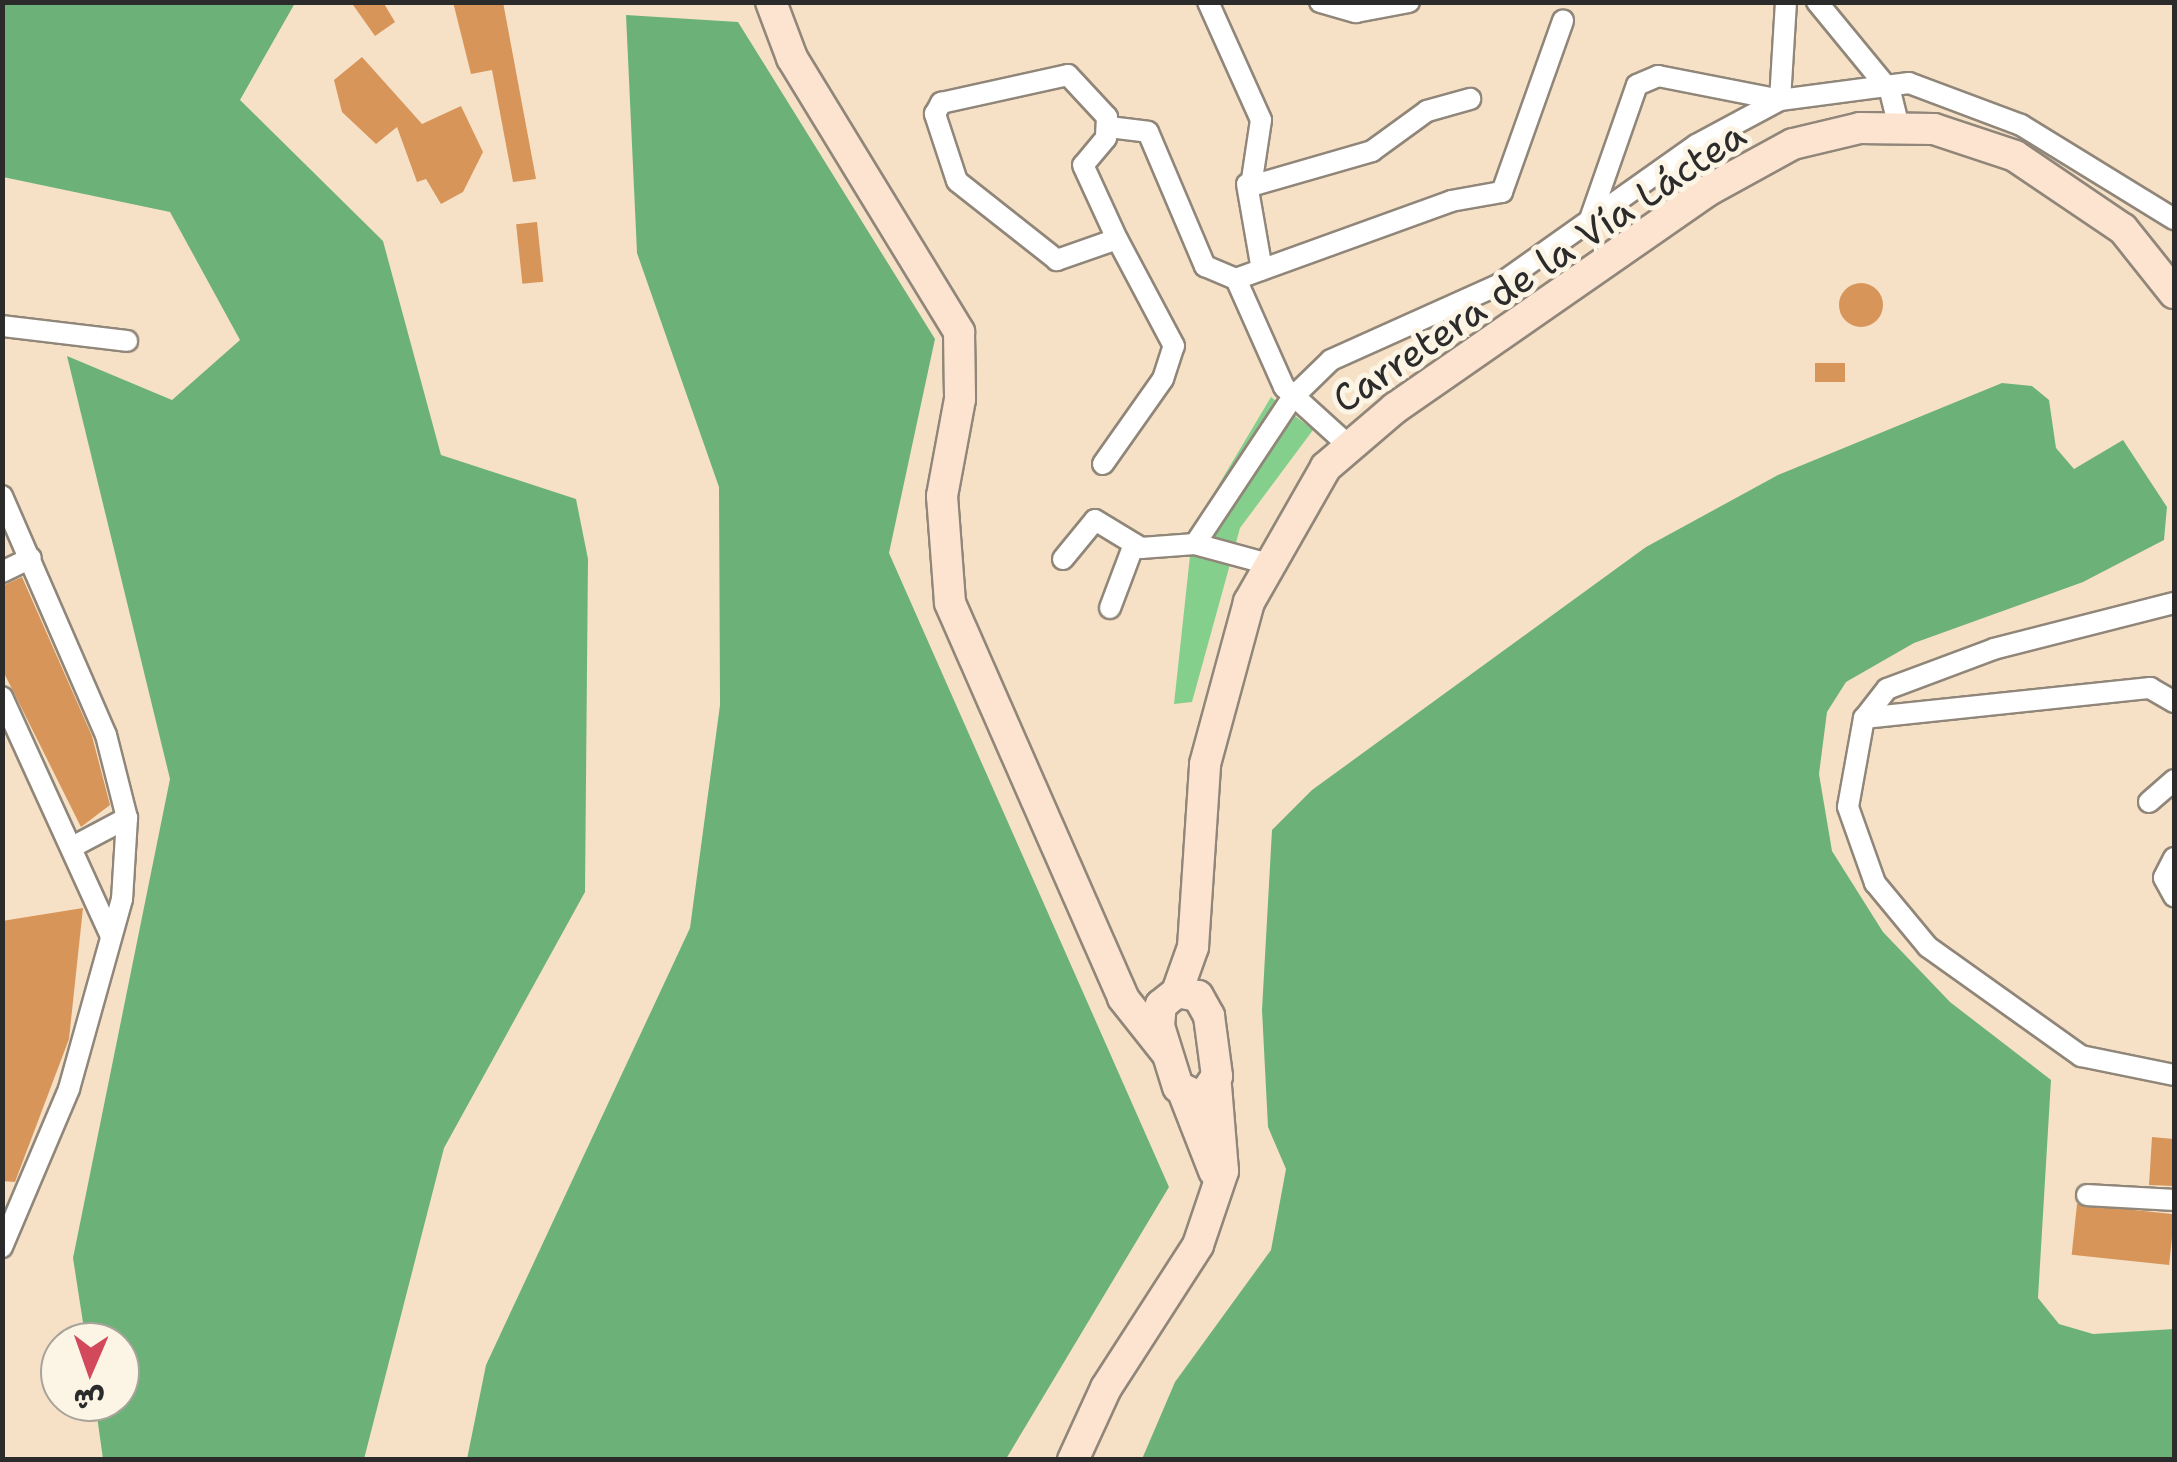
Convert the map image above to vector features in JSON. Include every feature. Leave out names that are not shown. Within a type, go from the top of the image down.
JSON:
[{"type":"street","points":[[772,2],[792,58],[959,332],[960,400],[942,496],[950,603],[985,701],[1108,949],[1134,1018],[1165,1051]]},
{"type":"street","points":[[1208,2],[1261,120],[1247,184],[1262,270]]},
{"type":"street","points":[[1320,2],[1356,12],[1409,2]]},
{"type":"street","points":[[1780,100],[1786,2]]},
{"type":"street","points":[[1816,2],[1884,80],[1898,127]]},
{"type":"street","points":[[1117,238],[1069,262],[1044,254],[956,181],[936,114],[954,97],[1060,71],[1109,128],[1148,132],[1205,266],[1236,279],[1450,200],[1502,192],[1563,21]]},
{"type":"street","points":[[1588,222],[1637,85],[1658,76],[1780,100]]},
{"type":"street","points":[[1195,544],[1292,398],[1352,346],[1500,284],[1696,145],[1780,100],[1884,80],[2021,125],[2174,219]]},
{"type":"street","points":[[1247,184],[1372,150],[1428,112],[1470,99]]},
{"type":"street","name":"Carretera de la Vía Láctea","points":[[1184,998],[1195,932],[1205,764],[1232,651],[1266,563],[1348,445],[1761,159],[1827,134],[1898,127],[1971,136],[2015,156],[2123,229],[2174,293]]},
{"type":"street","points":[[1102,464],[1164,380],[1174,346],[1083,165],[1109,128]]},
{"type":"street","points":[[2123,229],[2148,203]]},
{"type":"street","points":[[1236,279],[1292,398],[1348,445]]},
{"type":"street","points":[[2,326],[127,341]]},
{"type":"street","points":[[2,496],[106,735],[127,818],[112,939],[56,1136],[2,1247]]},
{"type":"street","points":[[1062,559],[1094,520],[1134,544],[1195,544],[1266,563]]},
{"type":"street","points":[[1110,608],[1134,544]]},
{"type":"street","points":[[2,572],[31,558]]},
{"type":"street","points":[[2174,603],[1920,672],[1887,689],[1864,718],[1850,773],[1852,834],[1899,916],[2057,1043],[2108,1067],[2174,1075]]},
{"type":"street","points":[[1864,718],[2171,694]]},
{"type":"street","points":[[2,697],[76,844],[112,939]]},
{"type":"street","points":[[2,740],[30,752]]},
{"type":"street","points":[[2149,802],[2174,780]]},
{"type":"street","points":[[76,844],[127,818]]},
{"type":"street","points":[[2174,858],[2164,878],[2174,896]]},
{"type":"street","points":[[1073,1460],[1106,1388],[1188,1266],[1215,1198],[1226,1142],[1216,1086],[1184,998],[1108,949]]},
{"type":"street","points":[[1184,998],[1158,1016],[1165,1051],[1210,1148],[1215,1198]]},
{"type":"street","points":[[1184,1094],[1202,1098],[1216,1086]]},
{"type":"street","points":[[2086,1194],[2174,1200]]},
{"type":"green space","points":[[3,2],[295,3],[240,100],[383,241],[441,455],[576,499],[588,559],[585,892],[444,1148],[364,1459],[103,1459],[98,1422],[140,1422],[140,1322],[83,1322],[73,1258],[170,779],[67,356],[172,400],[240,340],[170,212],[3,177]]},
{"type":"green space","points":[[626,15],[738,22],[935,339],[889,553],[1169,1187],[1006,1459],[467,1459],[486,1365],[690,928],[720,705],[719,487],[637,253]]},
{"type":"green space","points":[[2002,383],[2032,386],[2049,400],[2056,448],[2074,469],[2123,440],[2167,507],[2164,540],[2083,582],[1914,643],[1846,682],[1827,712],[1819,774],[1832,851],[1883,932],[1950,1002],[2051,1080],[2038,1298],[2059,1324],[2093,1334],[2174,1329],[2174,1459],[1142,1459],[1175,1382],[1271,1250],[1286,1169],[1268,1127],[1262,1010],[1272,830],[1312,790],[1646,547],[1778,475]]},
{"type":"green space","points":[[1271,397],[1313,430],[1240,528],[1192,702],[1174,704],[1193,528]]},
{"type":"building","points":[[351,2],[383,2],[395,22],[375,36]]},
{"type":"building","points":[[453,2],[503,2],[536,179],[513,182],[492,70],[471,74]]},
{"type":"building","points":[[362,57],[422,124],[461,106],[483,152],[463,192],[441,204],[426,179],[417,182],[397,127],[376,144],[342,112],[334,80]]},
{"type":"building","points":[[537,222],[543,282],[522,284],[516,224]]},
{"type":"building","points":[[1861,283],[1877,289],[1883,305],[1877,321],[1861,327],[1845,321],[1839,305],[1845,289]]},
{"type":"building","points":[[1815,363],[1845,363],[1845,382],[1815,382]]},
{"type":"building","points":[[22,577],[92,736],[110,805],[81,827],[2,669],[2,586]]},
{"type":"building","points":[[83,908],[69,1039],[15,1182],[2,1181],[2,921]]},
{"type":"building","points":[[2152,1137],[2174,1139],[2174,1186],[2149,1185]]},
{"type":"building","points":[[2077,1204],[2174,1214],[2169,1265],[2072,1255]]}]
